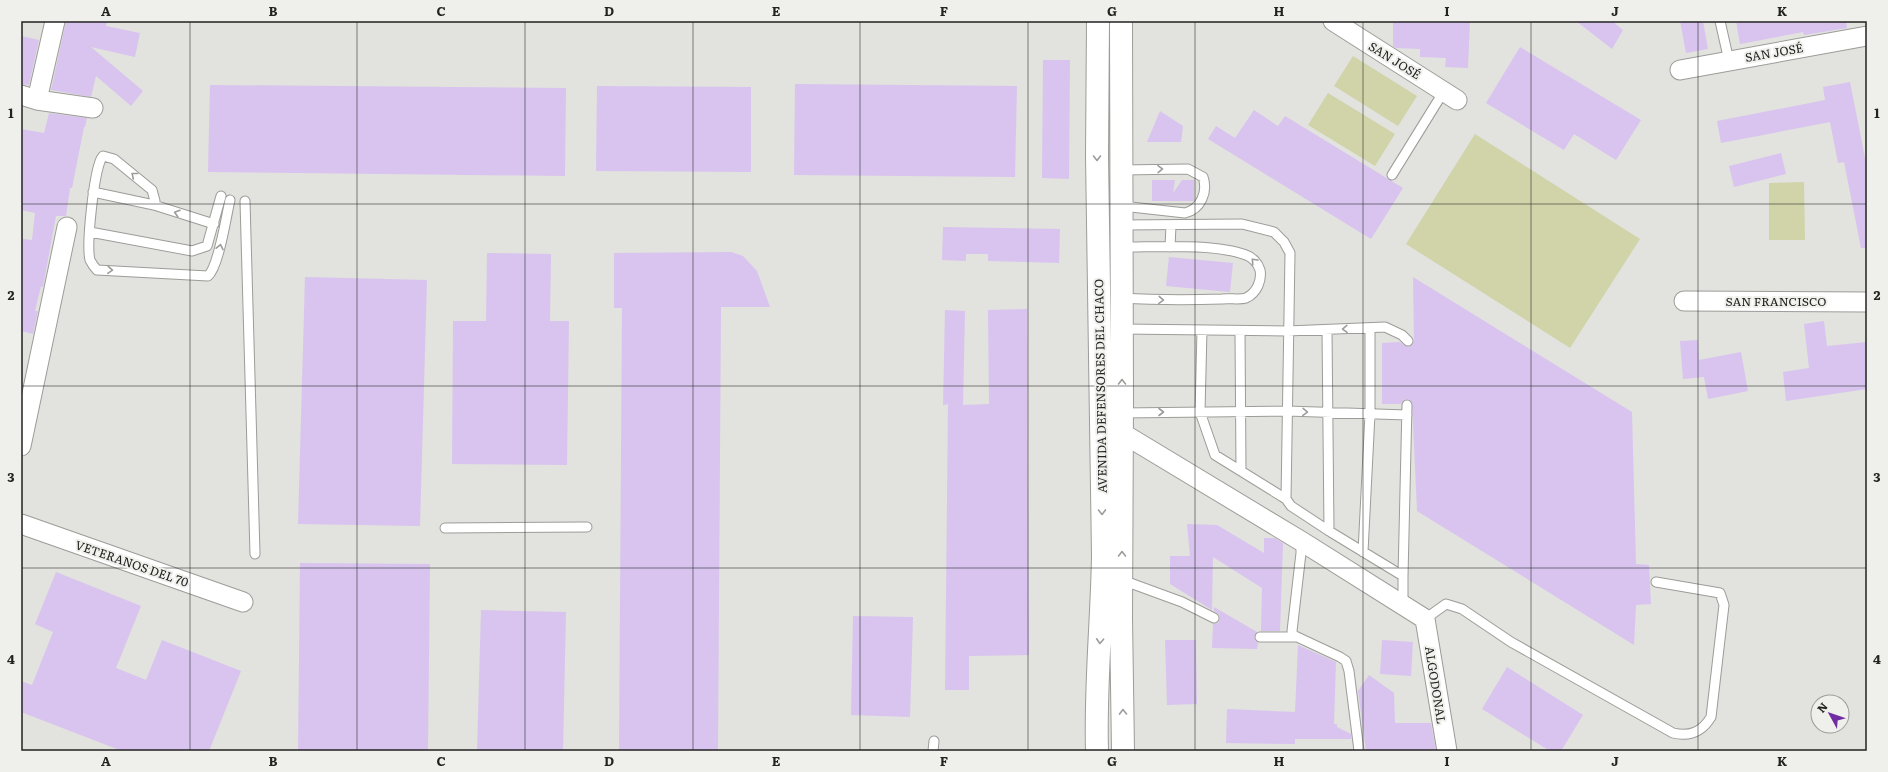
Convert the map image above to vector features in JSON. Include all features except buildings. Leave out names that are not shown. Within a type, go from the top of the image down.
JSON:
[{"type":"highway","name":"AVENIDA DEFENSORES DEL CHACO","points":[[1091,751],[1096,740],[1102,617],[1109,206],[1098,21]]},
{"type":"highway","name":"AVENIDA DEFENSORES DEL CHACO","points":[[1120,21],[1121,170],[1109,206],[1122,247],[1122,580],[1124,751]]},
{"type":"highway","points":[[1121,46],[1109,73],[1111,184],[1109,206],[1112,322],[1122,335]]},
{"type":"street","points":[[55,21],[29,97],[93,108]]},
{"type":"street","name":"SAN JOSÉ","points":[[1333,21],[1450,95]]},
{"type":"street","name":"SAN JOSÉ","points":[[1680,70],[1867,36]]},
{"type":"street","points":[[21,446],[67,227]]},
{"type":"street","name":"SAN FRANCISCO","points":[[1684,301],[1867,302]]},
{"type":"street","points":[[1122,423],[1301,541],[1425,619]]},
{"type":"street","name":"VETERANOS DEL 70","points":[[21,524],[243,602]]},
{"type":"street","name":"ALGODONAL","points":[[1425,619],[1447,751]]},
{"type":"lane","points":[[1720,21],[1730,60]]},
{"type":"lane","points":[[1392,175],[1450,95]]},
{"type":"lane","points":[[154,205],[155,201],[152,190],[114,159],[108,156],[103,156],[99,163],[93,192],[90,232],[90,258],[92,265],[97,270],[208,276],[212,272],[217,260],[230,200]]},
{"type":"lane","points":[[1109,206],[1185,213],[1192,211],[1199,205],[1204,195],[1205,183],[1203,177],[1188,169],[1121,170]]},
{"type":"lane","points":[[93,192],[154,205],[214,224]]},
{"type":"lane","points":[[90,232],[192,251],[207,246],[221,196]]},
{"type":"lane","points":[[245,201],[255,554]]},
{"type":"lane","points":[[1109,206],[1171,225],[1242,224],[1274,232],[1284,242],[1290,253],[1287,331],[1286,499]]},
{"type":"lane","points":[[1170,247],[1171,225]]},
{"type":"lane","points":[[1122,247],[1170,247],[1229,251],[1247,255],[1256,261],[1260,270],[1260,282],[1257,288],[1246,298],[1172,301],[1122,298]]},
{"type":"lane","points":[[1363,552],[1370,414],[1370,328]]},
{"type":"lane","points":[[1122,335],[1202,330],[1287,331],[1386,328],[1402,335],[1408,341]]},
{"type":"lane","points":[[1202,330],[1200,412],[1215,455],[1286,499],[1291,506],[1329,532],[1404,576]]},
{"type":"lane","points":[[1327,330],[1329,532]]},
{"type":"lane","points":[[1240,331],[1241,471]]},
{"type":"lane","points":[[1403,606],[1407,404]]},
{"type":"lane","points":[[1122,423],[1200,412],[1287,411],[1407,415]]},
{"type":"lane","points":[[445,528],[587,527]]},
{"type":"lane","points":[[1295,637],[1292,631],[1301,541]]},
{"type":"lane","points":[[1122,580],[1182,602],[1214,618]]},
{"type":"lane","points":[[1425,619],[1446,604],[1462,609],[1511,642],[1673,733],[1685,736],[1696,733],[1706,725],[1711,717],[1724,605],[1723,599],[1720,593],[1656,582]]},
{"type":"lane","points":[[1260,637],[1295,637],[1346,661],[1349,671],[1359,751]]},
{"type":"lane","points":[[933,751],[934,741]]},
{"type":"green space","points":[[1107,21],[1110,21],[1111,161],[1108,163]]},
{"type":"green space","points":[[1353,56],[1417,96],[1398,126],[1334,86]]},
{"type":"green space","points":[[1328,93],[1395,134],[1375,166],[1308,125]]},
{"type":"green space","points":[[1475,134],[1640,239],[1570,348],[1406,244]]},
{"type":"green space","points":[[1804,182],[1805,240],[1769,240],[1769,183]]}]
